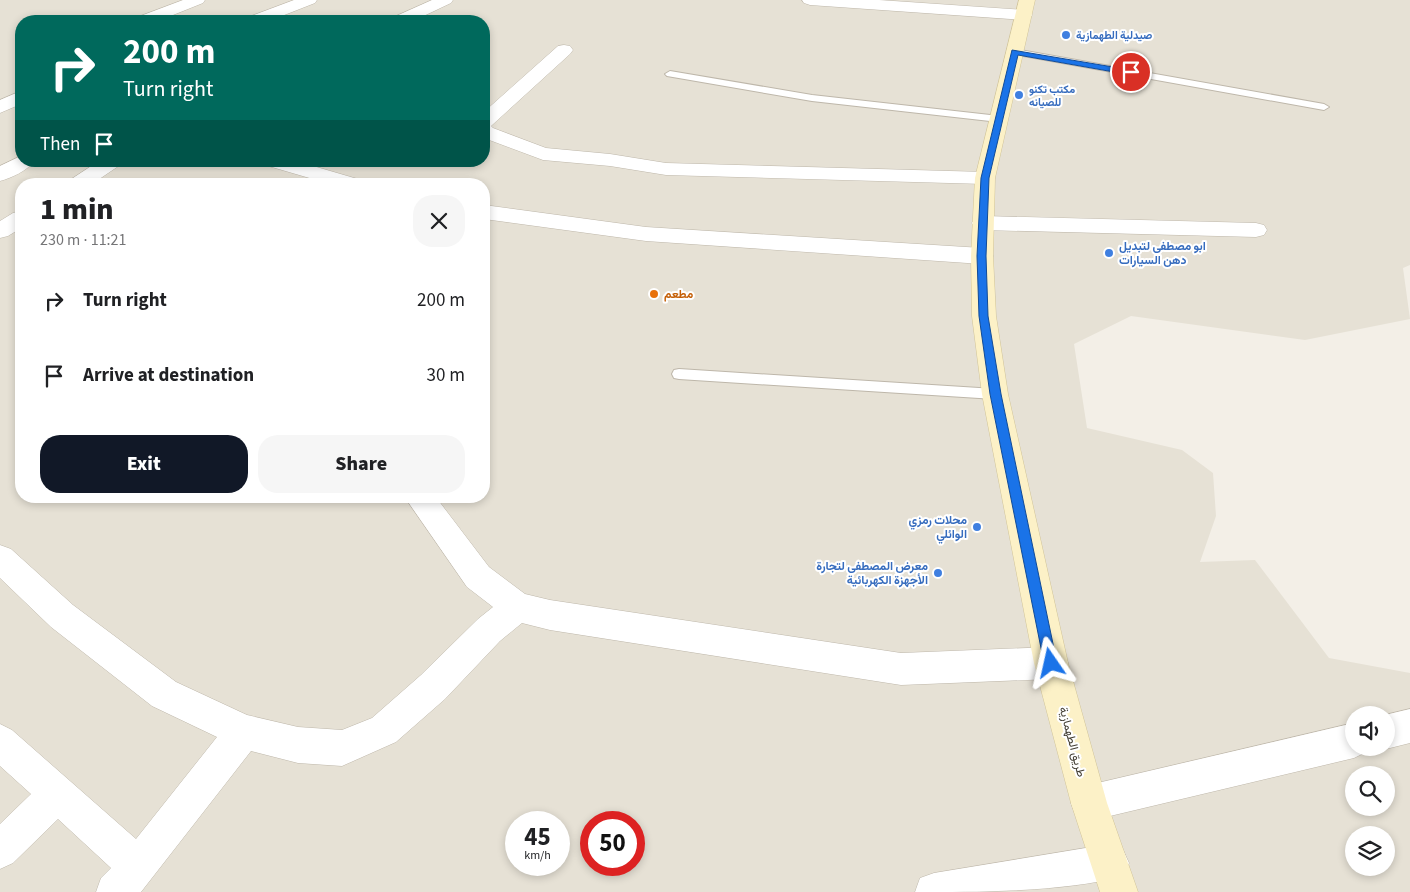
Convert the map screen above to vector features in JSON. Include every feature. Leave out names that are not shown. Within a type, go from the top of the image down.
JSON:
[{"type":"main road","name":"طريق الطهمازية","points":[[1026,8],[985,178],[982,256],[984,316],[995,394],[1051,663],[1089,803],[1115,878]]},
{"type":"street","points":[[159,15],[197,0]]},
{"type":"street","points":[[270,15],[308,0]]},
{"type":"street","points":[[413,15],[445,0]]},
{"type":"street","points":[[810,0],[1026,8]]},
{"type":"street","points":[[490,117],[564,50]]},
{"type":"street","points":[[0,107],[15,100]]},
{"type":"street","points":[[490,134],[543,154],[610,160],[666,168],[985,178]]},
{"type":"street","points":[[0,175],[15,166]]},
{"type":"street","points":[[86,178],[104,167]]},
{"type":"street","points":[[293,167],[333,178]]},
{"type":"street","points":[[490,213],[646,234],[982,256]]},
{"type":"street","points":[[0,231],[15,222]]},
{"type":"street","points":[[983,224],[1256,230]]},
{"type":"street","points":[[423,503],[478,577],[517,607],[550,615],[628,628],[901,668],[1051,663]]},
{"type":"street","points":[[0,559],[62,616],[164,694],[244,732],[298,745],[342,748],[384,730],[433,687],[488,630],[517,607]]},
{"type":"street","points":[[1395,730],[1410,726]]},
{"type":"street","points":[[0,742],[58,793],[127,880],[244,732]]},
{"type":"street","points":[[1089,803],[1345,742]]},
{"type":"street","points":[[0,850],[58,793]]},
{"type":"street","points":[[934,892],[1115,878]]},
{"type":"lane","points":[[1015,52],[1324,107]]},
{"type":"lane","points":[[670,74],[812,98],[999,119]]},
{"type":"lane","points":[[679,374],[995,394]]},
{"type":"shaded area","points":[[0,0],[1410,0],[1410,265],[1403,268],[1410,319],[1305,340],[1131,316],[1074,344],[1087,428],[1182,450],[1213,473],[1216,516],[1200,562],[1255,560],[1329,658],[1410,673],[1410,892],[0,892]]},
{"type":"place","name":"صيدلية الطهمازية","points":[[1066,35]]},
{"type":"place","name":"مكتب تكنو للصيانه","points":[[1019,95]]},
{"type":"place","name":"ابو مصطفى لتبديل دهن السيارات","points":[[1109,253]]},
{"type":"place","name":"مطعم","points":[[654,294]]},
{"type":"place","name":"محلات رمزي الوائلي","points":[[977,527]]},
{"type":"place","name":"معرض المصطفى لتجارة الأجهزة الكهربائية","points":[[938,573]]},
{"type":"route","points":[[1051,663],[995,394],[984,316],[982,256],[985,178],[1015,52],[1131,72]]}]
